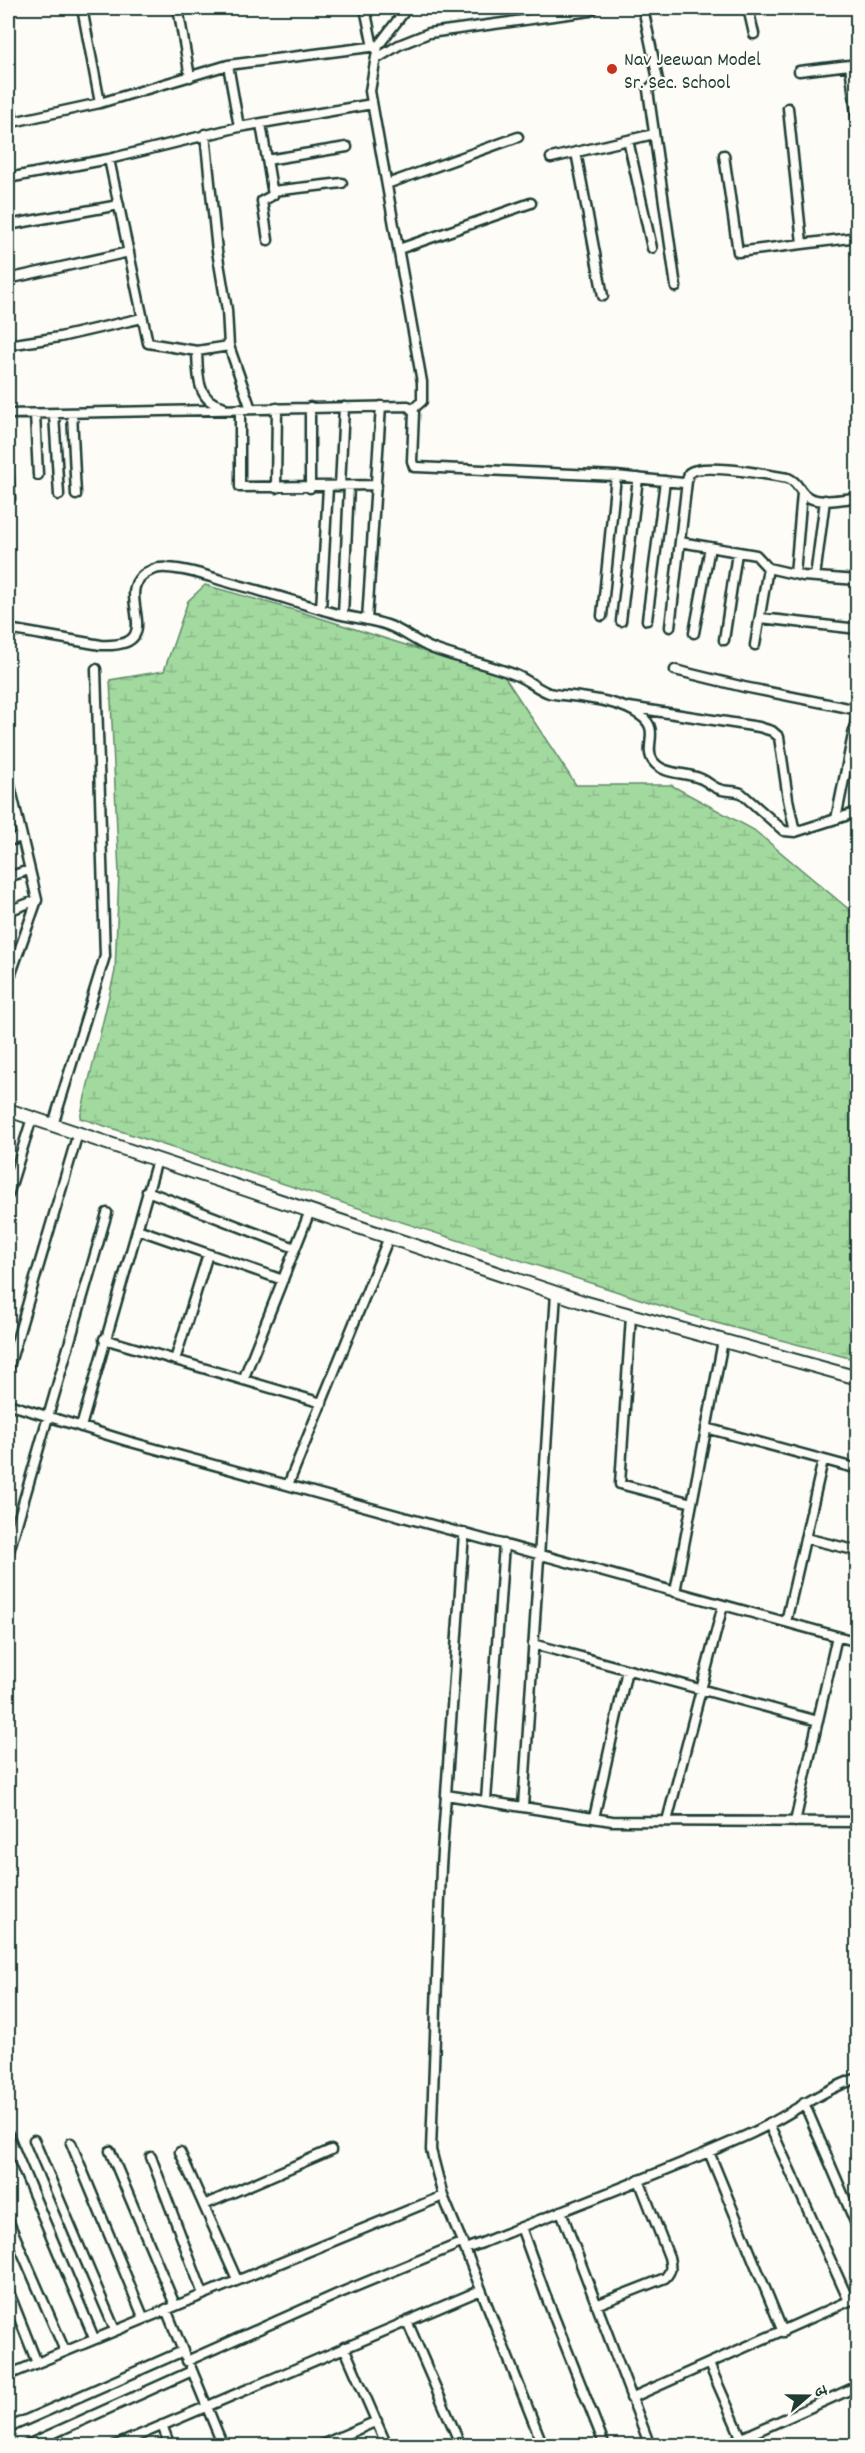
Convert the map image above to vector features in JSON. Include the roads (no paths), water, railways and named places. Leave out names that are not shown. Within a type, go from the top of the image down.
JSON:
[{"type":"street","points":[[82,8],[100,103]]},
{"type":"street","points":[[178,8],[190,77]]},
{"type":"street","points":[[365,8],[376,47],[370,91],[422,382],[422,401],[413,409]]},
{"type":"street","points":[[8,94],[10,122],[100,103],[228,65],[376,47],[407,8]]},
{"type":"street","points":[[376,59],[399,45],[429,33],[590,11],[594,8]]},
{"type":"street","points":[[643,8],[658,80],[648,90],[676,287]]},
{"type":"street","points":[[748,8],[754,34]]},
{"type":"street","points":[[799,71],[854,64],[858,130]]},
{"type":"street","points":[[228,65],[238,127]]},
{"type":"street","points":[[8,178],[109,159],[238,127],[372,104]]},
{"type":"street","points":[[788,108],[802,243]]},
{"type":"street","points":[[261,124],[273,191],[273,195],[262,201],[268,240]]},
{"type":"street","points":[[205,134],[217,251],[227,310],[229,346],[251,409]]},
{"type":"street","points":[[551,158],[654,134]]},
{"type":"street","points":[[387,184],[518,136]]},
{"type":"street","points":[[628,140],[651,248]]},
{"type":"street","points":[[267,160],[347,147]]},
{"type":"street","points":[[576,152],[603,296]]},
{"type":"street","points":[[724,155],[738,252],[858,237]]},
{"type":"street","points":[[109,159],[148,343],[197,351],[229,346]]},
{"type":"street","points":[[273,191],[342,183]]},
{"type":"street","points":[[399,249],[531,203]]},
{"type":"street","points":[[8,225],[119,205]]},
{"type":"street","points":[[8,279],[129,252]]},
{"type":"street","points":[[8,345],[60,337],[142,318]]},
{"type":"street","points":[[197,351],[203,396],[212,404],[240,409]]},
{"type":"street","points":[[8,414],[381,406],[408,406],[413,409]]},
{"type":"street","points":[[367,620],[381,406]]},
{"type":"street","points":[[310,407],[310,488]]},
{"type":"street","points":[[343,615],[344,407]]},
{"type":"street","points":[[276,488],[277,408]]},
{"type":"street","points":[[240,409],[240,487],[310,488],[377,485]]},
{"type":"street","points":[[413,409],[412,461],[414,466],[616,476],[664,482],[683,483],[687,481]]},
{"type":"street","points":[[35,414],[38,475]]},
{"type":"street","points":[[54,414],[59,495]]},
{"type":"street","points":[[72,414],[76,495]]},
{"type":"street","points":[[8,462],[10,499]]},
{"type":"street","points":[[670,627],[689,472],[697,468],[733,470],[788,478],[795,481],[802,493],[814,500],[858,498]]},
{"type":"street","points":[[602,616],[616,476]]},
{"type":"street","points":[[621,621],[638,478]]},
{"type":"street","points":[[647,620],[664,482]]},
{"type":"street","points":[[321,609],[328,486]]},
{"type":"street","points":[[795,574],[802,493]]},
{"type":"street","points":[[815,577],[825,500]]},
{"type":"street","points":[[680,542],[756,555],[768,568],[795,574],[858,580]]},
{"type":"street","points":[[694,633],[710,547]]},
{"type":"street","points":[[724,640],[737,553]]},
{"type":"street","points":[[8,629],[101,645],[127,643],[138,625],[134,589],[138,579],[149,570],[166,567],[257,588],[321,609],[388,625],[430,648],[507,671],[538,689],[553,694],[592,698],[641,715],[652,736],[651,760],[667,770],[702,778],[720,790],[735,790],[751,801],[784,831],[795,832],[858,812]]},
{"type":"street","points":[[755,645],[768,568]]},
{"type":"street","points":[[761,618],[858,629]]},
{"type":"street","points":[[53,1125],[105,956],[96,669]]},
{"type":"street","points":[[675,670],[744,687],[858,710],[836,819]]},
{"type":"street","points":[[617,705],[730,722],[772,731],[779,737],[795,832]]},
{"type":"street","points":[[8,777],[11,805],[22,837],[36,900],[8,982]]},
{"type":"street","points":[[8,841],[22,837]]},
{"type":"street","points":[[8,877],[29,870]]},
{"type":"street","points":[[8,911],[36,900]]},
{"type":"street","points":[[8,1112],[78,1133],[556,1293],[631,1316],[858,1378]]},
{"type":"street","points":[[8,1195],[32,1118]]},
{"type":"street","points":[[8,1370],[78,1133]]},
{"type":"street","points":[[81,1427],[104,1339],[157,1160]]},
{"type":"street","points":[[147,1191],[296,1248]]},
{"type":"street","points":[[243,1380],[310,1211]]},
{"type":"street","points":[[8,1555],[107,1213]]},
{"type":"street","points":[[136,1228],[283,1280]]},
{"type":"street","points":[[288,1485],[389,1237]]},
{"type":"street","points":[[175,1360],[208,1254]]},
{"type":"street","points":[[523,1807],[556,1293]]},
{"type":"street","points":[[631,1316],[620,1484],[692,1503]]},
{"type":"street","points":[[104,1339],[322,1403]]},
{"type":"street","points":[[675,1592],[723,1341]]},
{"type":"street","points":[[8,1404],[81,1427],[288,1485],[858,1642]]},
{"type":"street","points":[[706,1428],[858,1469]]},
{"type":"street","points":[[786,1622],[823,1460]]},
{"type":"street","points":[[464,1533],[441,1867],[431,2150],[443,2196],[543,2445]]},
{"type":"street","points":[[806,1538],[858,1551]]},
{"type":"street","points":[[486,1801],[504,1544]]},
{"type":"street","points":[[667,1821],[723,1605]]},
{"type":"street","points":[[795,1822],[837,1636]]},
{"type":"street","points":[[533,1644],[818,1721]]},
{"type":"street","points":[[594,1818],[627,1670]]},
{"type":"street","points":[[446,1795],[612,1821],[858,1822]]},
{"type":"street","points":[[188,2361],[340,2293],[463,2246],[521,2228],[709,2152],[769,2124],[826,2090],[858,2078]]},
{"type":"street","points":[[804,2103],[858,2229]]},
{"type":"street","points":[[769,2124],[849,2301]]},
{"type":"street","points":[[8,2134],[94,2338]]},
{"type":"street","points":[[34,2140],[116,2330]]},
{"type":"street","points":[[71,2143],[144,2319]]},
{"type":"street","points":[[204,2205],[331,2150]]},
{"type":"street","points":[[110,2151],[175,2305]]},
{"type":"street","points":[[180,2152],[237,2280]]},
{"type":"street","points":[[709,2152],[783,2332]]},
{"type":"street","points":[[151,2157],[203,2294]]},
{"type":"street","points":[[596,2305],[664,2278],[669,2273],[671,2267],[669,2257],[639,2180]]},
{"type":"street","points":[[8,2375],[443,2196]]},
{"type":"street","points":[[561,2211],[650,2445]]},
{"type":"street","points":[[8,2220],[65,2351]]},
{"type":"street","points":[[521,2228],[605,2445]]},
{"type":"street","points":[[8,2290],[37,2363]]},
{"type":"street","points":[[114,2445],[129,2443],[207,2405],[481,2290]]},
{"type":"street","points":[[631,2398],[858,2297]]},
{"type":"street","points":[[166,2309],[223,2445]]},
{"type":"street","points":[[406,2321],[461,2445]]},
{"type":"street","points":[[344,2347],[387,2445]]},
{"type":"street","points":[[8,2428],[183,2351]]},
{"type":"street","points":[[709,2364],[741,2437]]},
{"type":"street","points":[[25,2445],[192,2371]]},
{"type":"street","points":[[724,2445],[858,2386]]},
{"type":"street","points":[[319,2445],[376,2421]]},
{"type":"street","points":[[162,2425],[170,2445]]},
{"type":"place","name":"Nav Jeewan Model Sr. Sec. School","points":[[612,69]]}]
